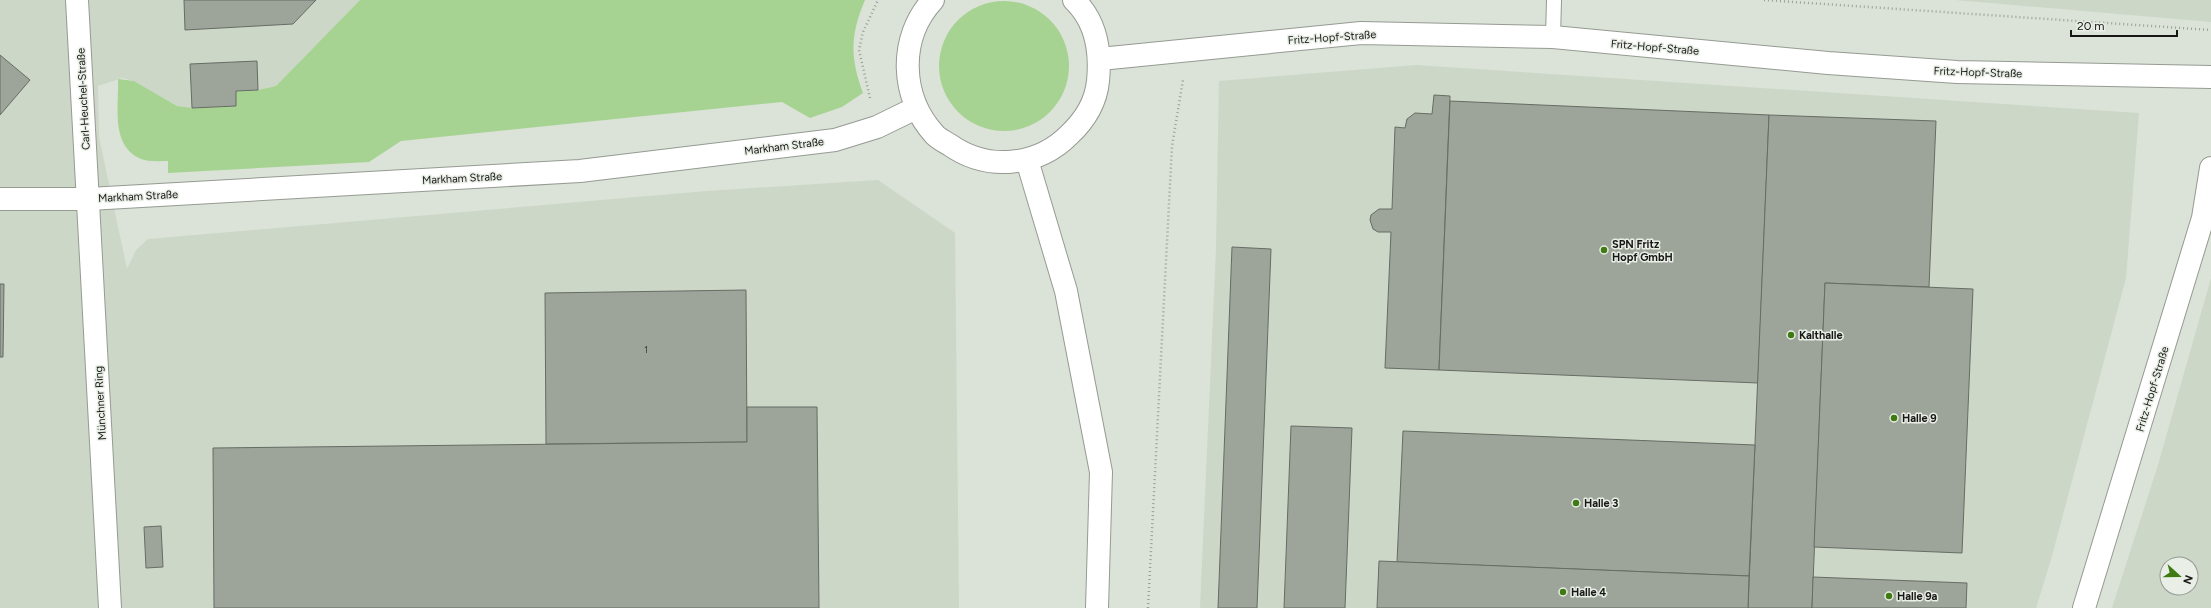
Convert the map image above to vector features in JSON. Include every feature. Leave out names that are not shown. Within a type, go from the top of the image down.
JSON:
[{"type":"street","name":"Carl-Heuchel-Straße","points":[[78,0],[89,198]]},
{"type":"street","points":[[932,0],[916,25],[908,52],[908,81],[916,108],[936,135],[963,154],[994,163],[1027,160],[1058,146],[1082,123],[1097,93],[1100,59],[1094,32],[1081,7],[1074,0]]},
{"type":"street","name":"Fritz-Hopf-Straße","points":[[1100,59],[1361,32],[1553,37],[1828,63],[1956,72],[2211,77]]},
{"type":"street","name":"Markham Straße","points":[[0,199],[89,198],[580,171],[835,140],[877,127],[916,108]]},
{"type":"street","points":[[1027,160],[1066,291],[1101,472],[1097,608]]},
{"type":"street","name":"Fritz-Hopf-Straße","points":[[2084,608],[2201,226],[2211,168]]},
{"type":"street","name":"Münchner Ring","points":[[89,198],[110,608]]},
{"type":"lane","points":[[1553,37],[1554,0]]},
{"type":"path","points":[[877,127],[859,50],[862,32],[878,0]]},
{"type":"path","points":[[1764,0],[2211,30]]},
{"type":"path","points":[[1148,608],[1172,146],[1188,50]]},
{"type":"shaded area","points":[[0,0],[360,0],[276,86],[258,90],[236,91],[236,106],[192,108],[177,106],[134,81],[122,78],[98,86],[99,137],[127,269],[136,250],[148,239],[707,191],[878,180],[955,233],[959,608],[0,608]]},
{"type":"shaded area","points":[[1955,0],[2211,0],[2211,22]]},
{"type":"shaded area","points":[[1416,65],[2139,113],[2126,278],[2052,556],[2036,608],[1200,608],[1216,249],[1219,81]]},
{"type":"shaded area","points":[[2211,278],[2211,608],[2112,608],[2158,465]]},
{"type":"green space","points":[[360,0],[865,0],[854,36],[854,57],[863,93],[842,107],[810,118],[782,102],[401,141],[369,162],[168,173],[168,161],[151,161],[141,159],[131,153],[124,145],[118,124],[118,79],[134,81],[177,106],[192,108],[236,106],[236,91],[258,90],[276,86]]},
{"type":"green space","points":[[1010,1],[1029,6],[1050,20],[1064,41],[1068,53],[1068,79],[1064,91],[1050,112],[1029,126],[1017,130],[998,131],[979,126],[958,112],[944,91],[940,79],[939,60],[944,41],[958,20],[979,6],[991,2]]},
{"type":"building","points":[[184,0],[316,0],[293,24],[185,30]]},
{"type":"building","points":[[0,55],[30,80],[0,115]]},
{"type":"building","points":[[257,61],[258,90],[236,91],[236,106],[192,108],[190,64]]},
{"type":"building","points":[[1434,95],[1450,96],[1439,370],[1385,368],[1391,232],[1378,232],[1373,229],[1370,220],[1371,215],[1379,209],[1392,209],[1395,127],[1405,128],[1407,119],[1415,113],[1432,114]]},
{"type":"building","name":"SPN Fritz Hopf GmbH","points":[[1450,101],[1769,115],[1758,383],[1439,370]]},
{"type":"building","name":"Kalthalle","points":[[1769,115],[1936,121],[1929,287],[1825,283],[1812,608],[1748,608]]},
{"type":"building","points":[[1232,247],[1271,249],[1257,608],[1218,608]]},
{"type":"building","name":"Halle 9","points":[[1825,283],[1973,289],[1962,553],[1814,547]]},
{"type":"building","points":[[0,284],[4,284],[3,357],[0,357]]},
{"type":"building","points":[[746,290],[747,442],[546,444],[545,293]]},
{"type":"building","points":[[747,407],[817,407],[819,608],[214,608],[213,448],[747,442]]},
{"type":"building","points":[[1291,426],[1352,428],[1345,608],[1284,608]]},
{"type":"building","name":"Halle 3","points":[[1403,431],[1755,445],[1749,576],[1397,562]]},
{"type":"building","points":[[161,526],[163,567],[146,568],[144,527]]},
{"type":"building","name":"Halle 4","points":[[1379,561],[1749,576],[1748,608],[1377,608]]},
{"type":"building","name":"Halle 9a","points":[[1813,577],[1967,583],[1966,608],[1812,608]]},
{"type":"place","name":"SPN Fritz Hopf GmbH","points":[[1604,250]]},
{"type":"place","name":"Kalthalle","points":[[1791,335]]},
{"type":"place","name":"Halle 9","points":[[1894,418]]},
{"type":"place","name":"Halle 3","points":[[1576,503]]},
{"type":"place","name":"Halle 4","points":[[1563,592]]},
{"type":"place","name":"Halle 9a","points":[[1889,596]]}]
